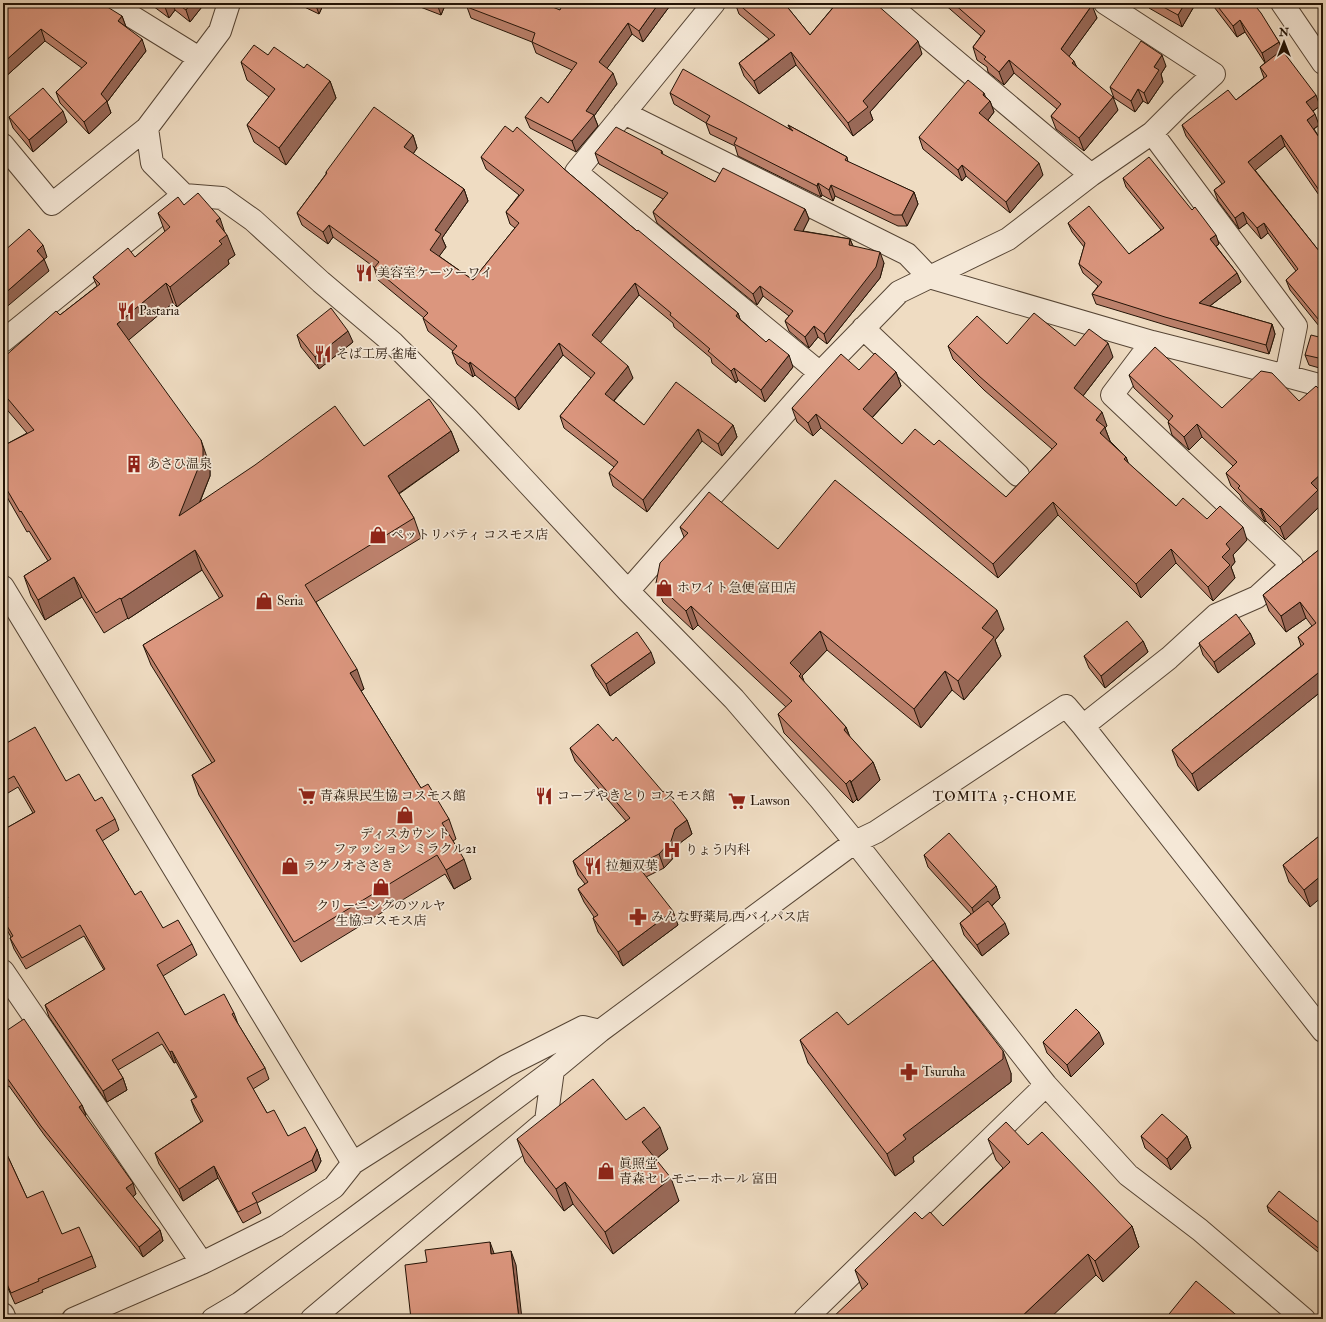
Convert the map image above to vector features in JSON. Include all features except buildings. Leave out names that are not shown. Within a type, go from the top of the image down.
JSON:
[{"type":"street","points":[[110,3],[199,58]]},
{"type":"street","points":[[3,145],[52,204],[147,128],[220,32],[229,3]]},
{"type":"street","points":[[547,3],[552,5],[553,3]]},
{"type":"street","points":[[714,3],[576,172],[820,372]]},
{"type":"street","points":[[888,3],[1091,176]]},
{"type":"street","points":[[628,591],[820,372],[899,292],[1008,239],[1091,176],[1152,133],[1214,74],[1104,3]]},
{"type":"street","points":[[1282,3],[1323,63]]},
{"type":"street","points":[[624,113],[907,254],[929,277],[1152,342],[1323,386]]},
{"type":"street","points":[[147,128],[152,163],[184,195],[222,198],[253,220],[321,282],[393,343],[468,419],[628,591],[734,700],[820,799],[855,842],[1046,1085],[1128,1175],[1200,1230],[1304,1319]]},
{"type":"street","points":[[1152,133],[1296,326],[1286,376]]},
{"type":"street","points":[[3,341],[184,195]]},
{"type":"street","points":[[863,328],[1018,476]]},
{"type":"street","points":[[1083,726],[1169,658],[1216,615],[1257,597],[1292,565],[1112,395],[1152,342]]},
{"type":"street","points":[[3,588],[353,1163]]},
{"type":"street","points":[[213,1319],[246,1298],[553,1070],[600,1031],[855,842],[876,832],[1066,706],[1323,1031]]},
{"type":"street","points":[[3,971],[202,1263]]},
{"type":"street","points":[[73,1319],[202,1263],[276,1226],[334,1187],[353,1163],[506,1066],[583,1027],[600,1031]]},
{"type":"street","points":[[312,1319],[546,1121],[553,1070]]},
{"type":"street","points":[[805,1319],[1046,1085]]},
{"type":"street","points":[[3,1314],[5,1319]]},
{"type":"place","name":"美容室ケーツーワイ","points":[[364,273]]},
{"type":"place","name":"Pastaria","points":[[126,311]]},
{"type":"place","name":"そば工房 雀庵","points":[[323,354]]},
{"type":"place","name":"あさひ温泉","points":[[134,464]]},
{"type":"place","name":"ペットリバティ コスモス店","points":[[378,535]]},
{"type":"place","name":"ホワイト急便 富田店","points":[[664,588]]},
{"type":"place","name":"Seria","points":[[264,601]]},
{"type":"place","name":"青森県民生協 コスモス館","points":[[307,796]]},
{"type":"place","name":"コープやきとり コスモス館","points":[[544,796]]},
{"type":"place","name":"Lawson","points":[[737,801]]},
{"type":"place","name":"ディスカウント ファッション ミラクル21","points":[[405,815]]},
{"type":"place","name":"りょう内科","points":[[672,850]]},
{"type":"place","name":"ラグノオささき","points":[[290,866]]},
{"type":"place","name":"拉麺双葉","points":[[593,866]]},
{"type":"place","name":"クリーニングのツルヤ 生協コスモス店","points":[[381,887]]},
{"type":"place","name":"みんな野薬局 西バイパス店","points":[[638,917]]},
{"type":"place","name":"Tsuruha","points":[[909,1072]]},
{"type":"place","name":"眞照堂 青森セレモニーホール 富田","points":[[606,1171]]},
{"type":"district","name":"TOMITA 3-CHOME","points":[[1005,796]]}]
